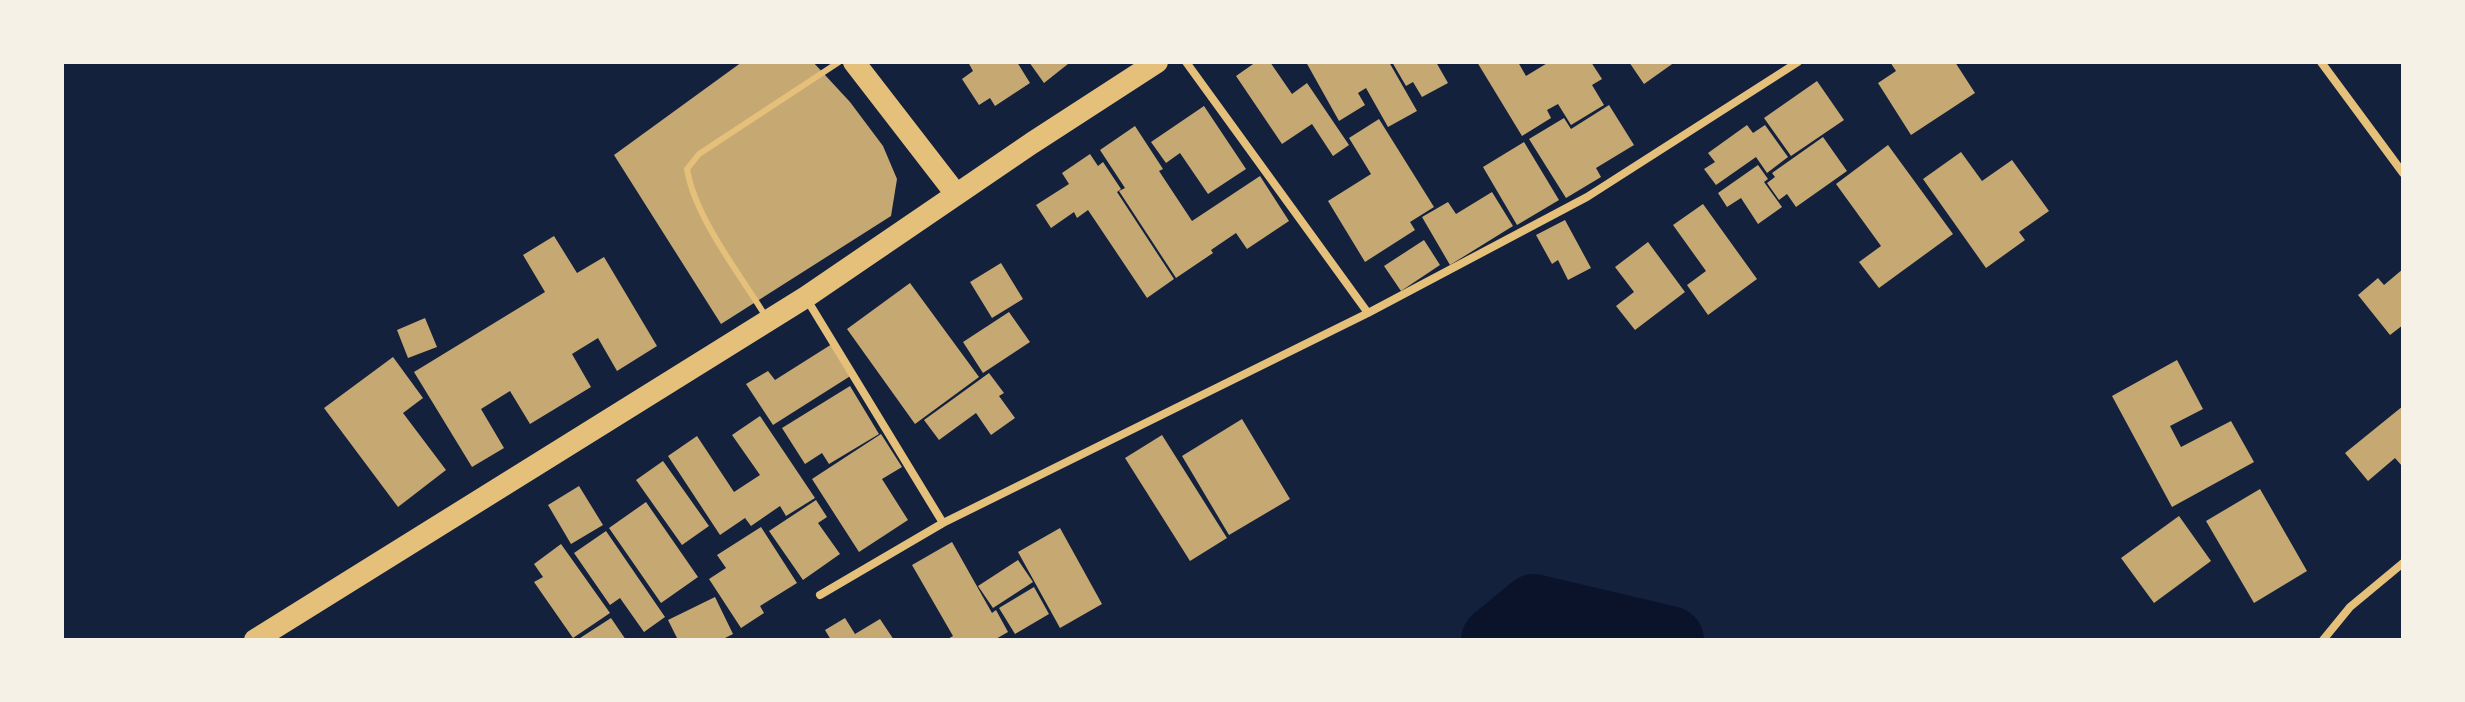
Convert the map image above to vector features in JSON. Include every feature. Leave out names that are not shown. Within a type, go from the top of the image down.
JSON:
[{"type":"highway","points":[[854,62],[956,194]]},
{"type":"highway","points":[[255,640],[806,297],[1157,62]]},
{"type":"street","points":[[1186,62],[1368,313]]},
{"type":"street","points":[[820,595],[943,523],[1368,313],[1587,197],[1798,62]]},
{"type":"street","points":[[2321,62],[2403,173]]},
{"type":"street","points":[[806,297],[943,523]]},
{"type":"street","points":[[2323,640],[2350,607],[2403,563]]},
{"type":"lane","points":[[768,320],[700,211],[690,189],[687,169],[699,154],[839,62]]},
{"type":"building","points":[[742,62],[813,62],[850,102],[883,146],[897,179],[891,216],[721,324],[614,155]]},
{"type":"building","points":[[968,62],[1017,62],[1030,83],[995,106],[990,98],[979,105],[962,79],[973,71]]},
{"type":"building","points":[[1029,62],[1066,62],[1068,64],[1044,83]]},
{"type":"building","points":[[1256,62],[1270,62],[1292,94],[1307,83],[1349,145],[1333,156],[1312,124],[1282,144],[1236,76]]},
{"type":"building","points":[[1306,62],[1389,62],[1417,111],[1388,127],[1366,88],[1358,93],[1365,105],[1339,121]]},
{"type":"building","points":[[1392,62],[1436,62],[1448,83],[1422,97],[1413,82],[1406,86]]},
{"type":"building","points":[[1477,62],[1518,62],[1526,76],[1549,62],[1591,62],[1602,79],[1592,85],[1604,105],[1571,125],[1558,104],[1547,110],[1551,118],[1522,136]]},
{"type":"building","points":[[1629,62],[1675,62],[1644,84]]},
{"type":"building","points":[[1890,62],[1955,62],[1975,93],[1911,135],[1878,83],[1896,71]]},
{"type":"building","points":[[1817,81],[1844,120],[1791,156],[1764,118]]},
{"type":"building","points":[[1609,105],[1634,145],[1596,168],[1601,177],[1566,198],[1529,139],[1564,118],[1571,129]]},
{"type":"building","points":[[1204,106],[1246,169],[1208,194],[1180,153],[1166,163],[1151,142]]},
{"type":"building","points":[[1379,119],[1434,207],[1410,222],[1415,230],[1365,262],[1328,201],[1371,174],[1349,138]]},
{"type":"building","points":[[1747,125],[1753,133],[1765,125],[1788,157],[1767,173],[1756,157],[1716,185],[1704,169],[1715,162],[1708,153]]},
{"type":"building","points":[[1135,126],[1163,169],[1159,171],[1192,221],[1260,176],[1289,221],[1247,249],[1236,233],[1176,278],[1119,191],[1125,188],[1100,150]]},
{"type":"building","points":[[1823,137],[1847,171],[1796,207],[1787,194],[1779,200],[1767,183],[1775,177],[1772,173]]},
{"type":"building","points":[[1524,142],[1559,200],[1517,225],[1483,167]]},
{"type":"building","points":[[1888,145],[1953,234],[1879,288],[1859,262],[1881,246],[1836,184]]},
{"type":"building","points":[[1961,152],[1982,181],[2012,160],[2049,211],[2019,232],[2025,240],[1986,268],[1923,179]]},
{"type":"building","points":[[1090,154],[1098,166],[1103,162],[1121,189],[1117,192],[1174,279],[1147,298],[1088,210],[1077,218],[1074,212],[1051,228],[1036,205],[1069,184],[1062,173]]},
{"type":"building","points":[[1758,165],[1768,179],[1764,182],[1782,207],[1758,224],[1741,198],[1727,207],[1718,193]]},
{"type":"building","points":[[1492,192],[1513,226],[1450,265],[1422,217],[1448,202],[1456,214]]},
{"type":"building","points":[[1703,204],[1757,279],[1708,315],[1687,285],[1706,271],[1673,225]]},
{"type":"building","points":[[1565,220],[1591,268],[1568,280],[1558,260],[1552,264],[1536,235]]},
{"type":"building","points":[[554,236],[577,273],[604,257],[657,346],[617,371],[598,338],[572,354],[591,387],[530,424],[510,391],[481,409],[504,448],[472,467],[414,372],[545,292],[523,255]]},
{"type":"building","points":[[1424,240],[1440,265],[1401,291],[1384,266]]},
{"type":"building","points":[[1648,242],[1685,292],[1635,330],[1616,306],[1634,292],[1615,267]]},
{"type":"building","points":[[1001,263],[1023,299],[992,318],[970,282]]},
{"type":"building","points":[[2403,269],[2403,325],[2390,335],[2358,295],[2378,278],[2384,285]]},
{"type":"building","points":[[910,283],[979,377],[915,424],[847,329]]},
{"type":"building","points":[[1009,312],[1030,342],[983,373],[963,342]]},
{"type":"building","points":[[425,318],[437,347],[408,358],[397,330]]},
{"type":"building","points":[[832,344],[852,375],[773,425],[746,384],[768,371],[775,380]]},
{"type":"building","points":[[393,357],[423,398],[403,413],[446,470],[398,507],[324,408]]},
{"type":"building","points":[[2177,360],[2203,409],[2170,426],[2181,447],[2231,421],[2254,462],[2172,507],[2112,396]]},
{"type":"building","points":[[989,373],[1004,393],[999,396],[1015,418],[991,435],[976,413],[939,440],[924,420]]},
{"type":"building","points":[[850,386],[879,434],[829,464],[822,453],[805,464],[782,428]]},
{"type":"building","points":[[2403,406],[2403,467],[2395,458],[2368,481],[2345,453]]},
{"type":"building","points":[[760,416],[815,498],[786,516],[780,506],[751,526],[745,518],[720,535],[668,456],[697,436],[734,492],[760,475],[732,435]]},
{"type":"building","points":[[1242,419],[1290,499],[1229,535],[1182,456]]},
{"type":"building","points":[[881,434],[902,467],[882,479],[908,520],[859,552],[812,479]]},
{"type":"building","points":[[1162,435],[1227,538],[1190,561],[1125,458]]},
{"type":"building","points":[[663,461],[709,526],[682,545],[636,480]]},
{"type":"building","points":[[579,486],[603,525],[571,544],[548,505]]},
{"type":"building","points":[[2260,489],[2307,571],[2254,603],[2206,521]]},
{"type":"building","points":[[816,500],[827,517],[818,523],[840,554],[803,580],[769,531]]},
{"type":"building","points":[[646,502],[698,577],[661,603],[609,528]]},
{"type":"building","points":[[2179,516],[2211,561],[2154,603],[2121,558]]},
{"type":"building","points":[[761,527],[797,583],[760,606],[764,613],[741,628],[709,579],[726,568],[717,555]]},
{"type":"building","points":[[1060,528],[1102,604],[1060,628],[1018,552]]},
{"type":"building","points":[[606,531],[665,617],[644,632],[620,598],[610,605],[574,553]]},
{"type":"building","points":[[952,542],[992,613],[996,610],[1008,632],[994,640],[946,640],[953,636],[912,565]]},
{"type":"building","points":[[561,544],[610,613],[573,638],[534,582],[543,577],[534,564]]},
{"type":"building","points":[[1018,560],[1033,582],[993,608],[978,586]]},
{"type":"building","points":[[1034,587],[1049,614],[1015,634],[999,608]]},
{"type":"building","points":[[715,597],[733,634],[721,640],[678,640],[668,620]]},
{"type":"building","points":[[611,618],[626,640],[577,640]]},
{"type":"building","points":[[845,618],[855,634],[880,619],[894,640],[831,640],[825,630]]},
{"type":"waterway","points":[[1495,640],[1534,608],[1670,640]]}]
